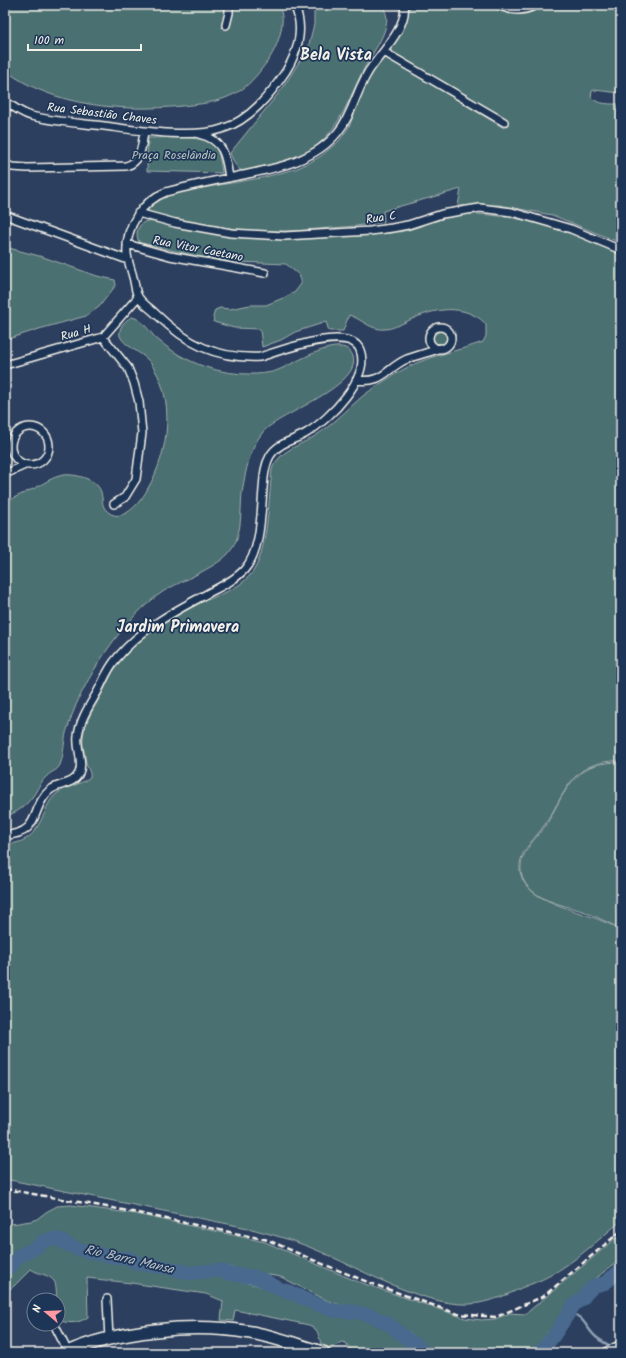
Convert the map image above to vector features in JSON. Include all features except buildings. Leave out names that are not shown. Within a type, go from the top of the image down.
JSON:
[{"type":"main road","points":[[71,1352],[109,1339],[148,1332],[184,1328],[226,1329],[249,1332],[324,1353]]},
{"type":"main road","points":[[609,1353],[621,1347]]},
{"type":"street","points":[[226,25],[229,5]]},
{"type":"street","name":"Rua Sebastião Chaves","points":[[5,101],[17,110],[42,118],[144,130],[185,133],[200,133],[223,129],[240,120],[264,101],[280,81],[294,56],[298,43],[299,25],[294,5]]},
{"type":"street","points":[[5,835],[14,835],[24,830],[32,823],[42,801],[49,792],[57,786],[74,780],[78,776],[80,767],[77,741],[79,728],[107,672],[118,656],[146,630],[167,616],[230,581],[246,568],[254,553],[256,545],[265,472],[271,455],[280,446],[300,437],[319,424],[335,410],[347,395],[361,370],[361,356],[358,346],[352,342],[340,338],[326,339],[260,357],[249,357],[217,352],[194,344],[181,336],[170,328],[138,297],[128,260],[127,244],[131,227],[138,213],[152,198],[166,192],[271,170],[291,164],[326,145],[342,126],[365,77],[373,64],[384,52],[402,20],[405,9],[404,5]]},
{"type":"street","points":[[499,5],[518,11],[533,6]]},
{"type":"street","points":[[384,52],[504,122]]},
{"type":"street","points":[[5,164],[12,167],[27,168],[129,165],[136,160],[141,151],[144,130]]},
{"type":"street","points":[[185,133],[206,136],[218,145],[225,155],[229,178]]},
{"type":"street","name":"Rua C","points":[[138,213],[175,223],[231,233],[284,236],[370,231],[392,228],[408,225],[425,218],[442,214],[480,208],[512,212],[571,229],[621,250]]},
{"type":"street","points":[[5,215],[128,260]]},
{"type":"street","name":"Rua Vitor Caetano","points":[[127,244],[170,256],[265,273]]},
{"type":"street","name":"Rua H","points":[[5,365],[103,337],[138,297]]},
{"type":"street","points":[[103,337],[128,368],[139,402],[142,432],[136,479],[125,497],[114,504]]},
{"type":"street","points":[[356,380],[368,381],[379,378],[402,362],[441,348]]},
{"type":"street","points":[[5,474],[25,465],[32,465],[41,461],[45,456],[48,450],[48,441],[45,435],[34,428],[27,427],[20,429],[12,440],[11,450],[14,457],[25,465]]},
{"type":"street","points":[[107,1299],[109,1339]]},
{"type":"street","points":[[59,1332],[71,1352]]},
{"type":"green space","points":[[5,5],[279,5],[282,14],[282,21],[279,38],[270,58],[252,81],[238,92],[220,100],[195,105],[160,108],[113,107],[67,99],[45,92],[24,82],[5,70]]},
{"type":"green space","points":[[314,5],[382,5],[387,17],[385,30],[338,121],[325,138],[304,154],[296,158],[263,168],[245,171],[241,170],[236,165],[230,153],[282,89],[308,48],[314,24]]},
{"type":"green space","points":[[406,5],[492,5],[505,10],[538,7],[541,5],[586,5],[621,10],[621,93],[594,90],[592,91],[591,97],[601,103],[621,104],[621,243],[552,215],[499,205],[458,206],[461,189],[383,211],[384,222],[356,226],[293,231],[251,231],[185,222],[153,215],[151,213],[149,210],[149,205],[167,194],[261,178],[295,169],[321,156],[339,141],[349,127],[367,80],[384,56],[504,128],[508,121],[386,51]]},
{"type":"green space","name":"Praça Roselândia","points":[[148,138],[195,138],[212,144],[217,149],[222,173],[147,171]]},
{"type":"green space","points":[[462,214],[502,216],[543,225],[583,237],[621,254],[621,761],[597,764],[583,770],[577,775],[566,789],[548,820],[524,852],[521,859],[520,868],[523,880],[528,888],[536,894],[558,905],[607,923],[621,931],[621,1221],[577,1257],[546,1278],[495,1299],[479,1303],[460,1304],[439,1301],[417,1295],[306,1246],[248,1228],[5,1179],[5,845],[20,842],[31,835],[38,826],[51,799],[54,796],[62,790],[90,777],[83,745],[84,730],[113,672],[131,649],[150,632],[172,618],[235,587],[249,577],[254,570],[259,560],[265,535],[272,469],[280,457],[290,449],[322,432],[364,395],[408,367],[426,359],[483,342],[486,336],[486,325],[479,318],[462,311],[440,310],[386,329],[371,327],[349,315],[343,331],[329,331],[326,322],[295,332],[281,340],[262,347],[260,329],[234,328],[214,322],[213,317],[215,310],[220,308],[230,309],[250,305],[266,305],[288,296],[295,292],[301,284],[299,275],[286,264],[238,262],[201,257],[141,243],[139,242],[137,236],[139,227],[146,221],[209,233],[247,238],[297,238],[400,232]]},
{"type":"green space","points":[[5,247],[43,257],[97,276],[115,280],[116,285],[99,307],[86,316],[5,340]]},
{"type":"green space","points":[[132,317],[136,318],[146,326],[157,339],[168,348],[191,361],[216,370],[243,374],[271,372],[317,352],[328,348],[338,347],[346,348],[352,354],[353,365],[347,376],[334,387],[319,398],[285,416],[263,432],[258,438],[251,453],[247,469],[242,493],[240,525],[233,547],[228,554],[215,564],[157,596],[142,608],[123,629],[99,662],[81,694],[66,732],[63,756],[59,767],[45,778],[26,804],[14,813],[5,816],[5,502],[52,478],[62,475],[85,478],[97,485],[101,492],[104,508],[112,514],[124,514],[130,511],[140,501],[155,475],[161,459],[167,425],[164,391],[158,375],[149,361],[125,343],[120,336],[120,330],[123,325]]},
{"type":"green space","points":[[437,331],[443,331],[447,335],[447,341],[443,345],[437,345],[433,341],[433,335]]},
{"type":"green space","points":[[621,762],[621,929],[585,912],[543,898],[529,888],[524,881],[521,869],[522,860],[525,853],[546,825],[566,790],[576,777],[586,769],[594,766],[603,763]]},
{"type":"green space","points":[[71,1205],[136,1214],[265,1242],[356,1281],[465,1318],[482,1320],[495,1319],[510,1313],[525,1314],[621,1234],[621,1260],[595,1279],[531,1353],[430,1353],[412,1334],[388,1318],[375,1313],[354,1309],[328,1301],[281,1277],[220,1265],[195,1271],[174,1265],[141,1262],[127,1254],[119,1255],[109,1251],[80,1245],[58,1236],[47,1235],[38,1238],[34,1247],[16,1254],[11,1260],[5,1262],[5,1225],[31,1221],[37,1219],[57,1206]]},
{"type":"green space","points":[[45,1244],[64,1246],[76,1254],[193,1275],[204,1275],[217,1272],[231,1279],[269,1288],[329,1314],[369,1319],[374,1321],[394,1333],[417,1353],[353,1353],[346,1343],[342,1342],[332,1348],[327,1348],[321,1344],[319,1335],[309,1325],[235,1310],[233,1321],[221,1320],[223,1301],[206,1294],[87,1278],[88,1317],[77,1322],[66,1322],[66,1292],[56,1292],[56,1285],[49,1277],[31,1269],[14,1286],[5,1292],[5,1273],[13,1268],[18,1259],[40,1250]]},
{"type":"waterway","name":"Rio Barra Mansa","points":[[5,1267],[11,1266],[20,1255],[37,1247],[44,1241],[57,1239],[77,1249],[117,1258],[129,1258],[136,1263],[169,1268],[189,1273],[219,1270],[230,1274],[254,1277],[332,1310],[356,1312],[372,1316],[390,1325],[417,1345],[424,1353]]},
{"type":"waterway","name":"Rio Barra Mansa","points":[[539,1353],[553,1337],[574,1305],[594,1286],[605,1283],[621,1270]]},
{"type":"waterway","points":[[569,1312],[582,1319],[596,1337],[612,1348]]},
{"type":"railway","points":[[5,1189],[118,1209],[268,1240],[370,1283],[458,1314],[496,1317],[544,1296],[621,1231]]},
{"type":"district","name":"Bela Vista","points":[[336,55]]},
{"type":"district","name":"Jardim Primavera","points":[[178,627]]}]
